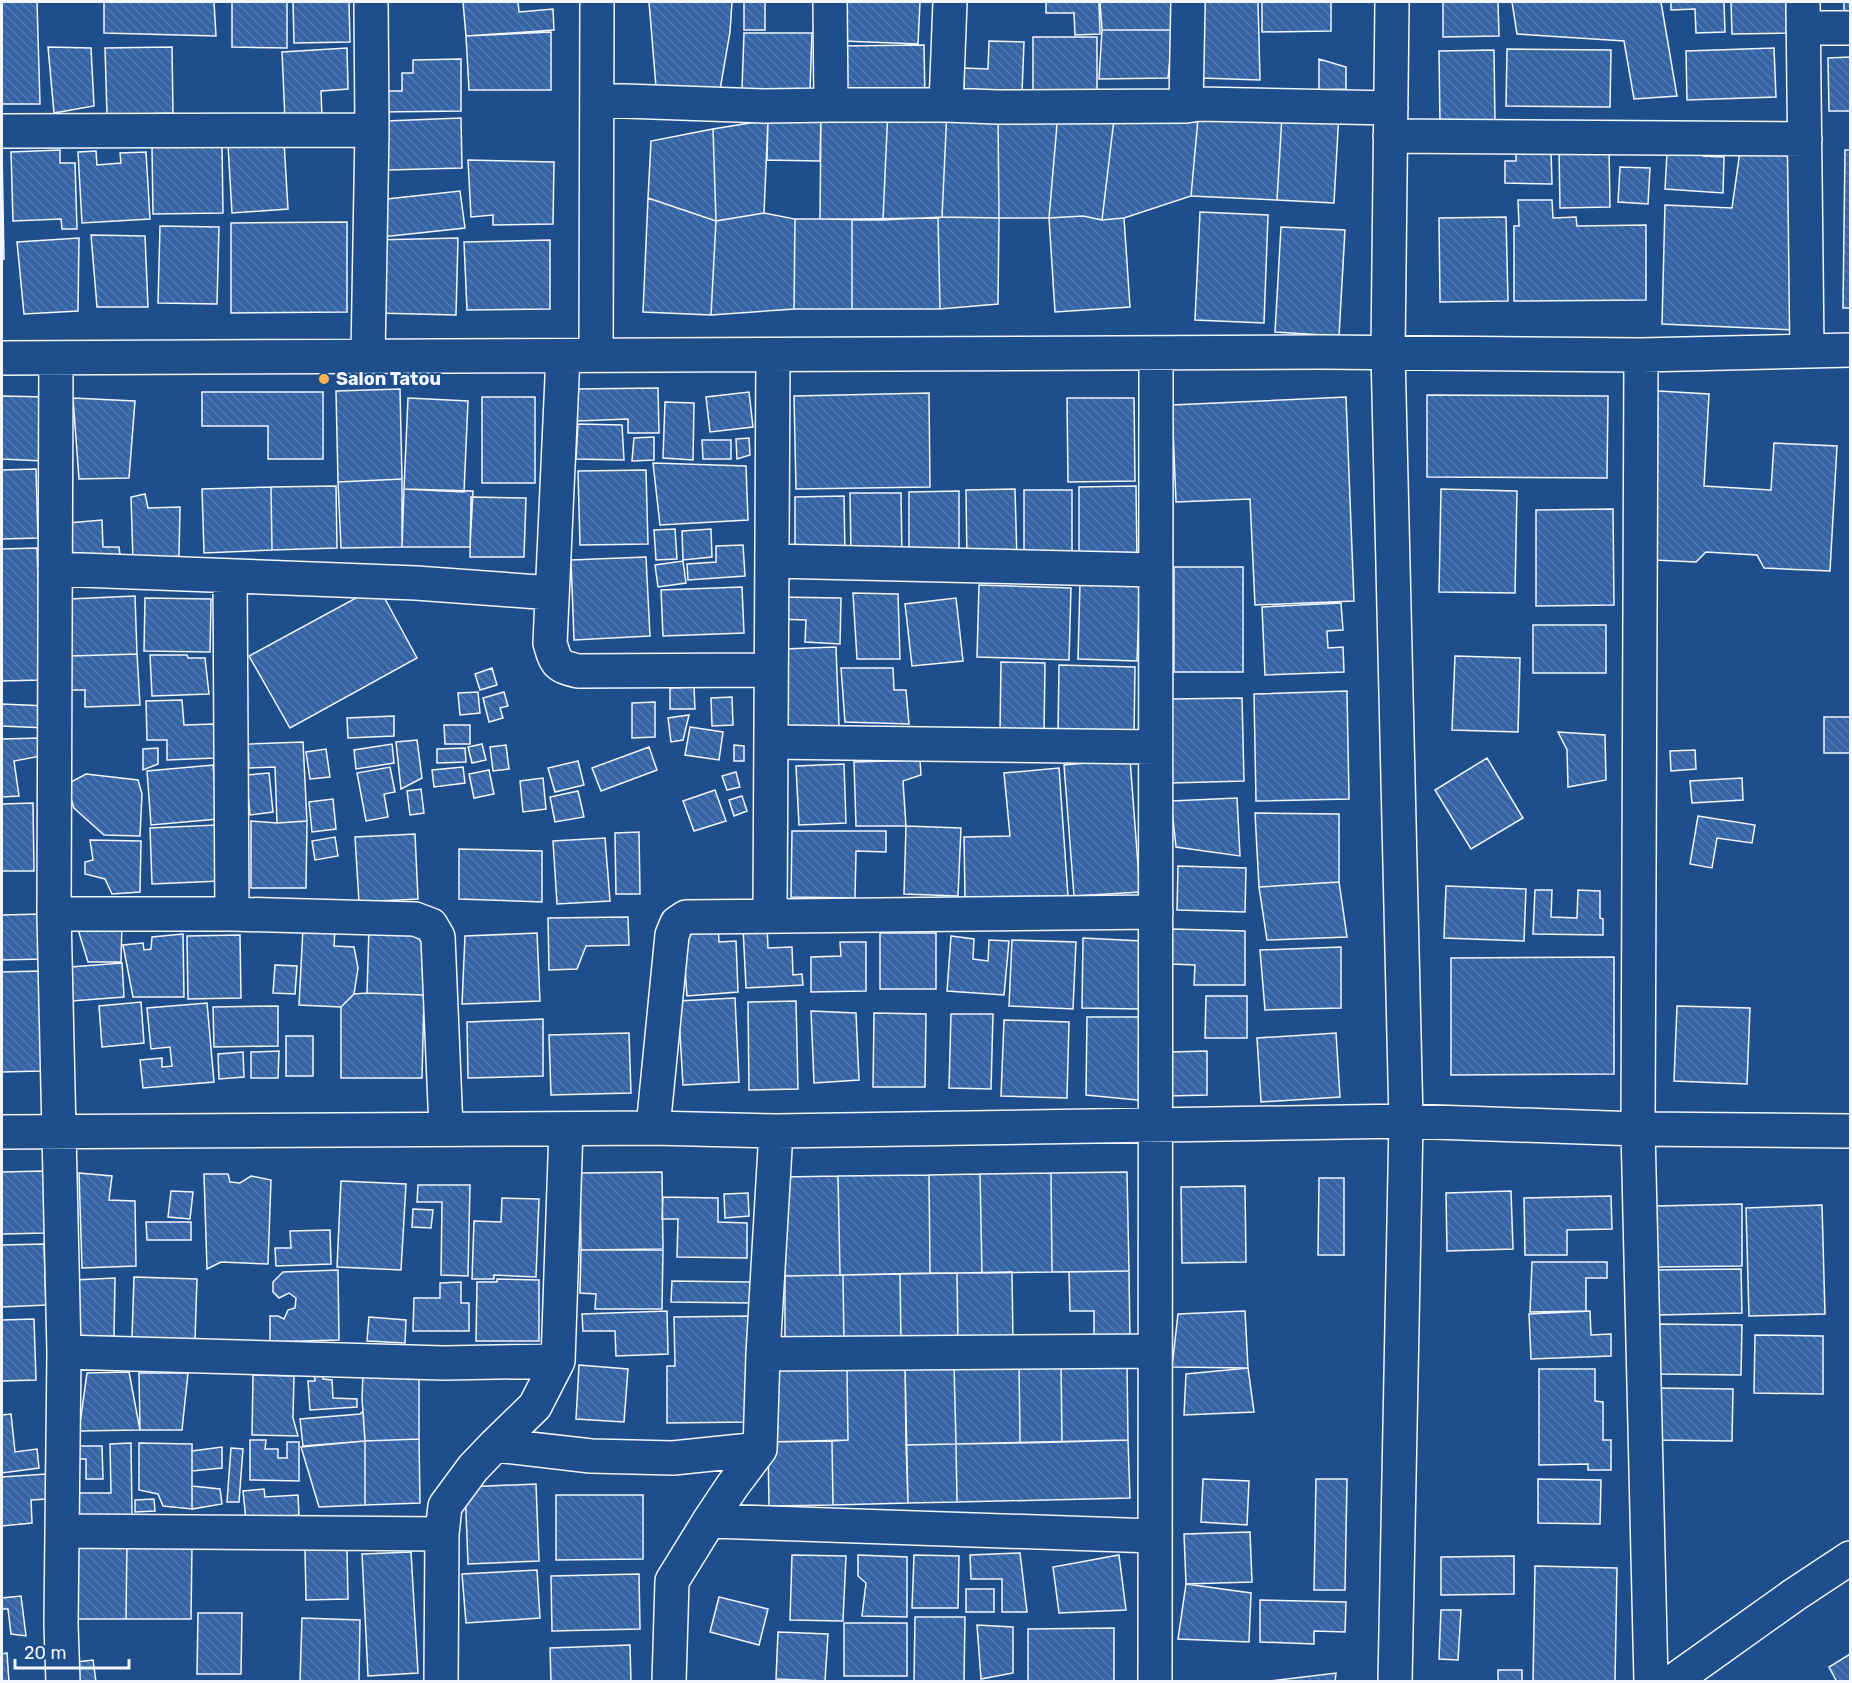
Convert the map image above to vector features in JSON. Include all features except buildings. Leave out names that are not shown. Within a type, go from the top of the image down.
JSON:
[{"type":"street","points":[[368,356],[372,130],[371,2]]},
{"type":"street","points":[[596,355],[597,2]]},
{"type":"street","points":[[830,2],[831,105]]},
{"type":"street","points":[[946,105],[950,2]]},
{"type":"street","points":[[1186,106],[1188,2]]},
{"type":"street","points":[[1392,2],[1388,352],[1406,1121],[1395,1682]]},
{"type":"street","points":[[1807,350],[1803,15],[1851,28]]},
{"type":"street","points":[[597,100],[765,106],[998,107],[1186,106],[1199,104],[1391,122],[1805,139]]},
{"type":"street","points":[[2,131],[372,130]]},
{"type":"street","points":[[2,358],[1388,352],[1641,355],[1851,350]]},
{"type":"street","points":[[1155,354],[1155,1682]]},
{"type":"street","points":[[770,915],[773,355]]},
{"type":"street","points":[[1641,355],[1638,1129],[1651,1682]]},
{"type":"street","points":[[563,356],[550,643],[554,659],[562,667],[578,671],[771,670]]},
{"type":"street","points":[[57,358],[54,914],[64,1352],[63,1682]]},
{"type":"street","points":[[772,561],[1155,570]]},
{"type":"street","points":[[55,569],[416,583],[552,593]]},
{"type":"street","points":[[230,576],[232,914]]},
{"type":"street","points":[[771,742],[1155,747]]},
{"type":"street","points":[[653,1128],[672,935],[677,923],[686,917],[1156,912]]},
{"type":"street","points":[[54,914],[232,914],[415,919],[431,925],[438,937],[446,1129]]},
{"type":"street","points":[[2,1132],[653,1128],[776,1131],[1406,1121],[1638,1129],[1851,1131]]},
{"type":"street","points":[[441,1682],[442,1534],[445,1506],[473,1468],[535,1406],[558,1362],[566,1129]]},
{"type":"street","points":[[669,1682],[672,1581],[733,1485],[760,1449],[776,1131]]},
{"type":"street","points":[[763,1354],[1154,1351]]},
{"type":"street","points":[[64,1352],[444,1364],[558,1362]]},
{"type":"street","points":[[495,1445],[591,1456],[673,1458],[760,1449]]},
{"type":"street","points":[[709,1521],[1154,1536]]},
{"type":"street","points":[[62,1531],[442,1534]]},
{"type":"street","points":[[1672,1682],[1794,1595],[1851,1558]]},
{"type":"place","name":"Salon Tatou","points":[[324,379]]}]
